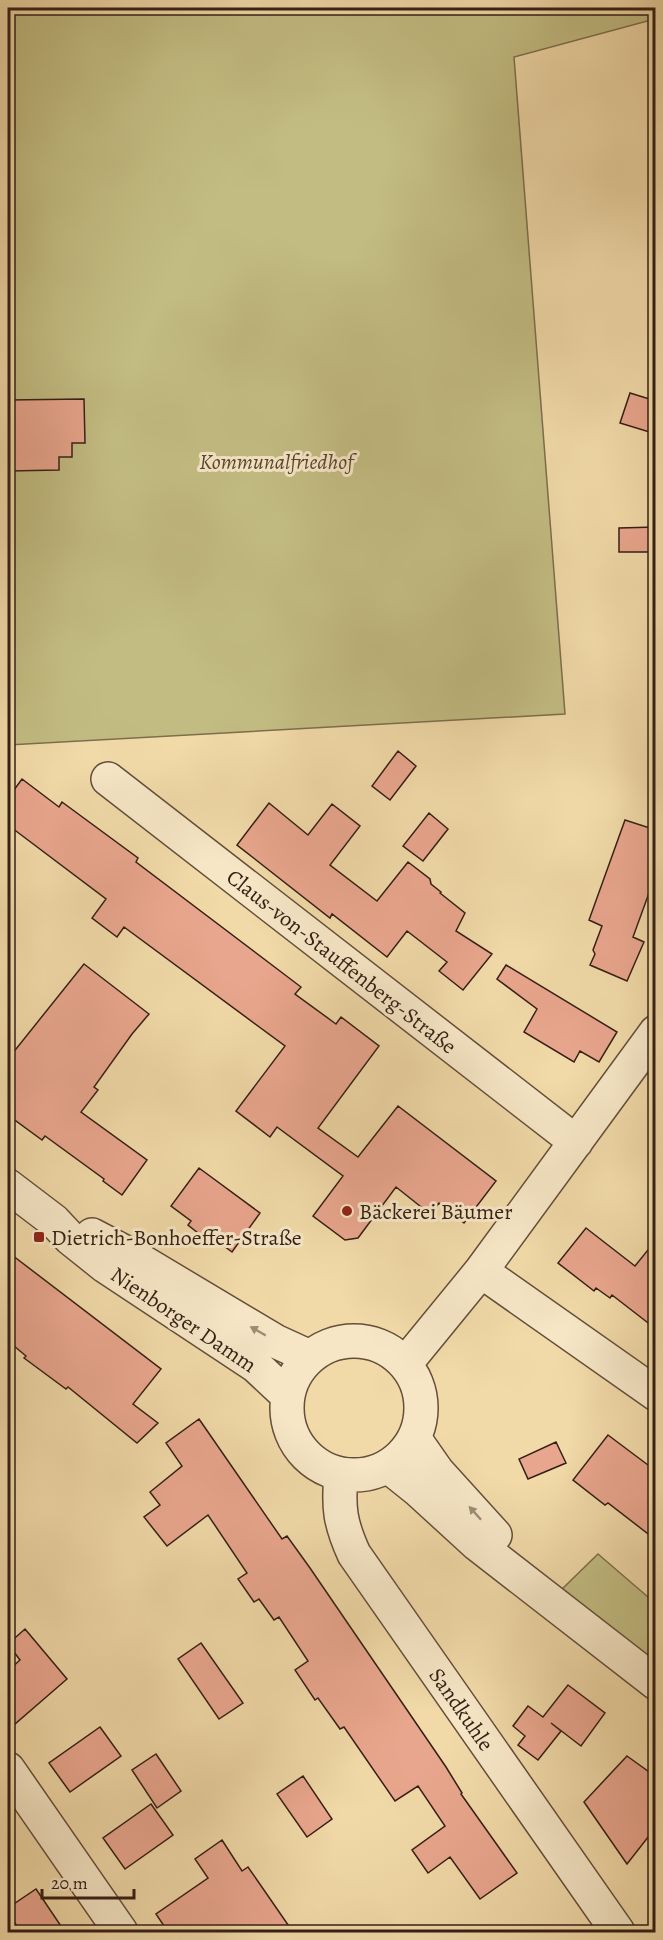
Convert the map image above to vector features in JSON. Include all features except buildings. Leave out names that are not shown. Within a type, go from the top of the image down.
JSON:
[{"type":"street","name":"Claus-von-Stauffenberg-Straße","points":[[108,779],[576,1142]]},
{"type":"street","points":[[405,1364],[481,1271],[656,1032]]},
{"type":"street","name":"Nienborger Damm","points":[[8,1186],[54,1221],[70,1238],[105,1266],[256,1366],[287,1395]]},
{"type":"street","name":"Nienborger Damm","points":[[54,1221],[79,1228],[106,1242],[275,1341],[310,1357]]},
{"type":"street","points":[[481,1271],[656,1394]]},
{"type":"street","points":[[354,1341],[372,1343],[389,1350],[405,1364],[414,1379],[420,1398],[420,1419],[406,1454],[388,1467],[357,1476],[341,1474],[321,1467],[304,1454],[292,1436],[286,1416],[287,1395],[306,1360],[320,1349],[337,1343],[354,1341]]},
{"type":"street","points":[[414,1438],[436,1471],[489,1528],[554,1605]]},
{"type":"street","points":[[388,1467],[426,1497],[477,1544],[656,1683]]},
{"type":"street","name":"Sandkuhle","points":[[341,1474],[340,1513],[343,1531],[354,1554],[618,1932]]},
{"type":"street","points":[[8,1769],[121,1932]]},
{"type":"green space","name":"Kommunalfriedhof","points":[[8,8],[655,8],[655,19],[514,57],[565,714],[8,745]]},
{"type":"green space","points":[[598,1554],[655,1603],[655,1663],[556,1595]]},
{"type":"place","name":"Bäckerei Bäumer","points":[[347,1211]]},
{"type":"place","name":"Dietrich-Bonhoeffer-Straße","points":[[39,1237]]}]
